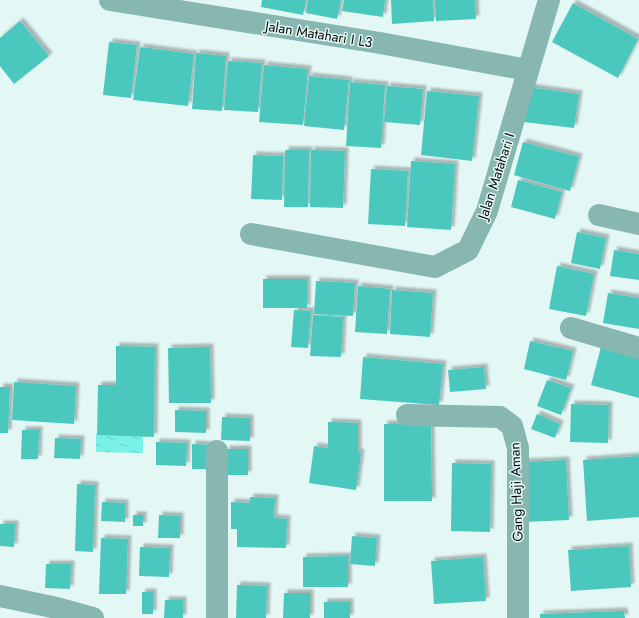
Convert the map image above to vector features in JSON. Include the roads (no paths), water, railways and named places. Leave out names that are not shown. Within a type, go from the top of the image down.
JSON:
[{"type":"street","name":"Jalan Matahari I L3","points":[[110,0],[380,43],[528,70]]},
{"type":"street","name":"Jalan Matahari I","points":[[251,234],[435,267],[468,250],[486,211],[549,0]]},
{"type":"street","points":[[599,215],[639,224]]},
{"type":"street","points":[[570,328],[639,348]]},
{"type":"street","name":"Gang Haji Aman","points":[[407,415],[500,417],[512,426],[518,448],[518,618]]},
{"type":"street","points":[[217,451],[217,618]]},
{"type":"street","points":[[0,596],[58,608],[93,618]]},
{"type":"water","points":[[96,434],[143,435],[143,453],[96,452]]}]
